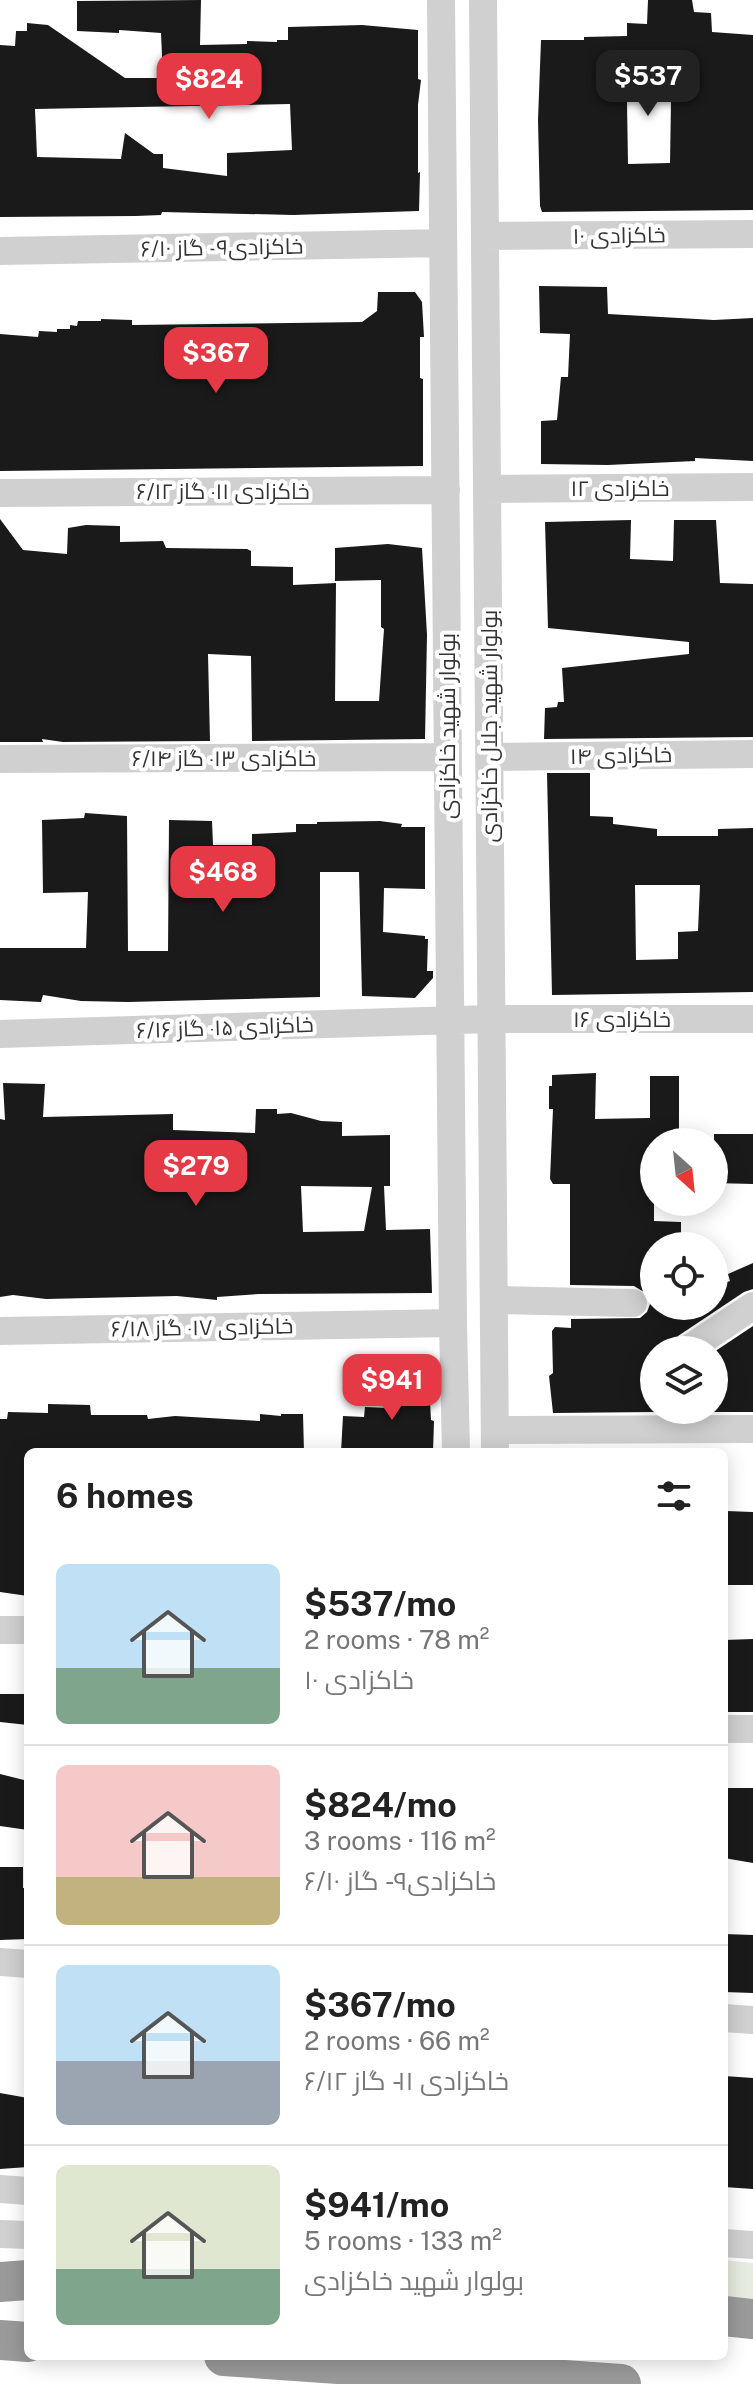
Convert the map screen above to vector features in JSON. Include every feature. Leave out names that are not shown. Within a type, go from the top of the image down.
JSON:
[{"type":"highway","points":[[0,2282],[24,2280]]},
{"type":"highway","points":[[728,2316],[753,2319]]},
{"type":"highway","points":[[0,2340],[24,2342]]},
{"type":"highway","points":[[281,2360],[621,2384]]},
{"type":"street","name":"بولوار شهید خاکزادی","points":[[441,0],[456,1448]]},
{"type":"street","name":"بولوار شهید جلال خاکزادی","points":[[483,0],[495,1441]]},
{"type":"street","name":"خاکزادی ۱۰","points":[[485,236],[753,234]]},
{"type":"street","name":"خاکزادی۹ - گاز ۶/۱۰","points":[[0,251],[443,243]]},
{"type":"street","name":"خاکزادی ۱۲","points":[[487,489],[753,487]]},
{"type":"street","name":"خاکزادی ۱۱- گاز ۶/۱۲","points":[[0,493],[446,490]]},
{"type":"street","name":"خاکزادی ۱۴","points":[[489,757],[753,754]]},
{"type":"street","name":"خاکزادی ۱۳- گاز ۶/۱۴","points":[[0,759],[448,757]]},
{"type":"street","name":"خاکزادی ۱۶","points":[[450,1020],[753,1019]]},
{"type":"street","name":"خاکزادی ۱۵- گاز ۶/۱۶","points":[[0,1034],[450,1020]]},
{"type":"street","points":[[494,1300],[633,1303]]},
{"type":"street","points":[[708,1336],[753,1306]]},
{"type":"street","name":"خاکزادی ۱۷- گاز ۶/۱۸","points":[[0,1331],[453,1323]]},
{"type":"street","points":[[495,1441],[644,1424]]},
{"type":"street","points":[[712,1424],[753,1429]]},
{"type":"street","points":[[0,1630],[24,1630]]},
{"type":"street","points":[[728,1729],[753,1729]]},
{"type":"street","points":[[0,1962],[24,1964]]},
{"type":"street","points":[[728,2018],[753,2020]]},
{"type":"street","points":[[0,2189],[24,2191]]},
{"type":"street","points":[[0,2234],[24,2235]]},
{"type":"street","points":[[728,2243],[753,2245]]},
{"type":"shaded area","points":[[728,2260],[753,2263],[753,2304],[728,2302]]},
{"type":"building","points":[[201,0],[200,45],[288,40],[288,27],[362,25],[418,30],[418,79],[421,80],[418,105],[419,211],[293,215],[162,212],[161,215],[136,216],[0,217],[0,45],[15,46],[16,31],[27,31],[27,23],[48,25],[125,78],[163,78],[161,33],[77,31],[77,1]],"holes":[[[290,104],[292,150],[227,153],[227,176],[163,168],[163,154],[154,154],[125,133],[121,159],[37,157],[35,109]]]},
{"type":"building","points":[[648,0],[692,0],[694,12],[711,13],[712,32],[753,35],[753,210],[542,212],[538,120],[541,40],[627,36],[627,23],[647,24]],"holes":[[[671,101],[670,163],[628,164],[627,102]]]},
{"type":"building","points":[[539,286],[607,287],[608,314],[714,320],[753,318],[753,461],[695,458],[695,461],[608,465],[541,464],[541,421],[557,420],[561,377],[568,377],[570,334],[540,333]]},
{"type":"building","points":[[378,292],[415,292],[422,302],[424,337],[420,337],[420,378],[423,379],[423,466],[0,471],[0,334],[38,337],[39,331],[57,332],[57,329],[70,329],[70,325],[77,326],[78,321],[101,319],[132,320],[132,325],[362,322],[377,311]]},
{"type":"building","points":[[0,519],[23,550],[67,554],[68,528],[120,526],[120,542],[163,541],[166,548],[247,549],[251,551],[251,566],[293,567],[293,585],[336,583],[335,701],[379,701],[384,629],[381,627],[381,580],[335,581],[335,548],[388,544],[422,548],[427,635],[425,739],[252,741],[251,656],[208,654],[210,741],[63,742],[42,739],[43,742],[0,742]]},
{"type":"building","points":[[631,520],[630,559],[673,561],[674,520],[716,520],[720,583],[753,584],[753,737],[544,739],[545,708],[557,707],[558,702],[564,702],[562,668],[689,654],[689,642],[548,628],[545,522]]},
{"type":"building","points":[[547,773],[590,773],[590,816],[613,817],[613,824],[657,829],[657,836],[718,836],[718,829],[753,828],[753,992],[552,995]],"holes":[[[635,885],[700,885],[698,931],[678,932],[678,959],[636,960]]]},
{"type":"building","points":[[85,813],[127,816],[128,951],[168,951],[169,820],[212,821],[213,845],[252,845],[252,834],[296,832],[296,824],[317,822],[380,821],[402,824],[401,827],[425,827],[425,889],[384,888],[383,932],[425,936],[428,939],[427,971],[433,971],[433,978],[415,998],[362,996],[359,872],[320,872],[320,997],[128,1002],[81,1001],[43,995],[41,1002],[0,1000],[0,948],[86,948],[88,892],[43,893],[42,820],[84,818]]},
{"type":"building","points":[[596,1073],[595,1119],[650,1118],[650,1076],[679,1076],[679,1128],[640,1128],[640,1216],[654,1216],[654,1221],[681,1222],[681,1232],[640,1232],[640,1290],[634,1286],[570,1285],[570,1184],[553,1184],[550,1179],[553,1109],[549,1109],[549,1086],[552,1086],[552,1075]]},
{"type":"building","points":[[3,1083],[45,1084],[43,1117],[173,1114],[173,1130],[255,1133],[256,1109],[277,1109],[277,1114],[291,1113],[321,1121],[342,1122],[342,1136],[390,1135],[390,1186],[384,1186],[386,1230],[430,1229],[432,1293],[259,1294],[217,1297],[217,1300],[177,1296],[0,1297],[0,1119],[5,1120]],"holes":[[[301,1186],[372,1187],[364,1231],[303,1232]]]},
{"type":"building","points":[[728,1134],[753,1134],[753,1184],[728,1183]]},
{"type":"building","points":[[753,1263],[753,1289],[728,1303],[728,1274]]},
{"type":"building","points":[[571,1319],[702,1320],[678,1336],[640,1336],[640,1412],[553,1413],[549,1376],[553,1373],[552,1331],[555,1327],[571,1328]]},
{"type":"building","points":[[753,1326],[753,1412],[728,1412],[728,1343]]},
{"type":"building","points":[[417,1374],[418,1401],[430,1401],[431,1420],[434,1421],[433,1448],[341,1448],[343,1416],[364,1417],[365,1407],[387,1408],[386,1376]]},
{"type":"building","points":[[48,1404],[90,1405],[91,1415],[147,1415],[148,1419],[175,1416],[260,1421],[260,1414],[303,1414],[304,1448],[24,1448],[24,1595],[0,1592],[0,1419],[7,1419],[8,1412],[48,1413]]},
{"type":"building","points":[[728,1511],[753,1512],[753,1585],[728,1585]]},
{"type":"building","points":[[753,1639],[753,1712],[728,1712],[728,1640]]},
{"type":"building","points":[[0,1694],[24,1694],[24,1725],[0,1722]]},
{"type":"building","points":[[0,1774],[24,1780],[24,1829],[0,1826]]},
{"type":"building","points":[[728,1788],[753,1788],[753,1863],[728,1859]]},
{"type":"building","points":[[0,1867],[23,1867],[24,1939],[0,1940]]},
{"type":"building","points":[[728,1934],[753,1935],[753,1993],[728,1992]]},
{"type":"building","points":[[728,2076],[753,2078],[753,2189],[728,2187]]},
{"type":"building","points":[[0,2093],[24,2097],[24,2167],[0,2169]]}]
